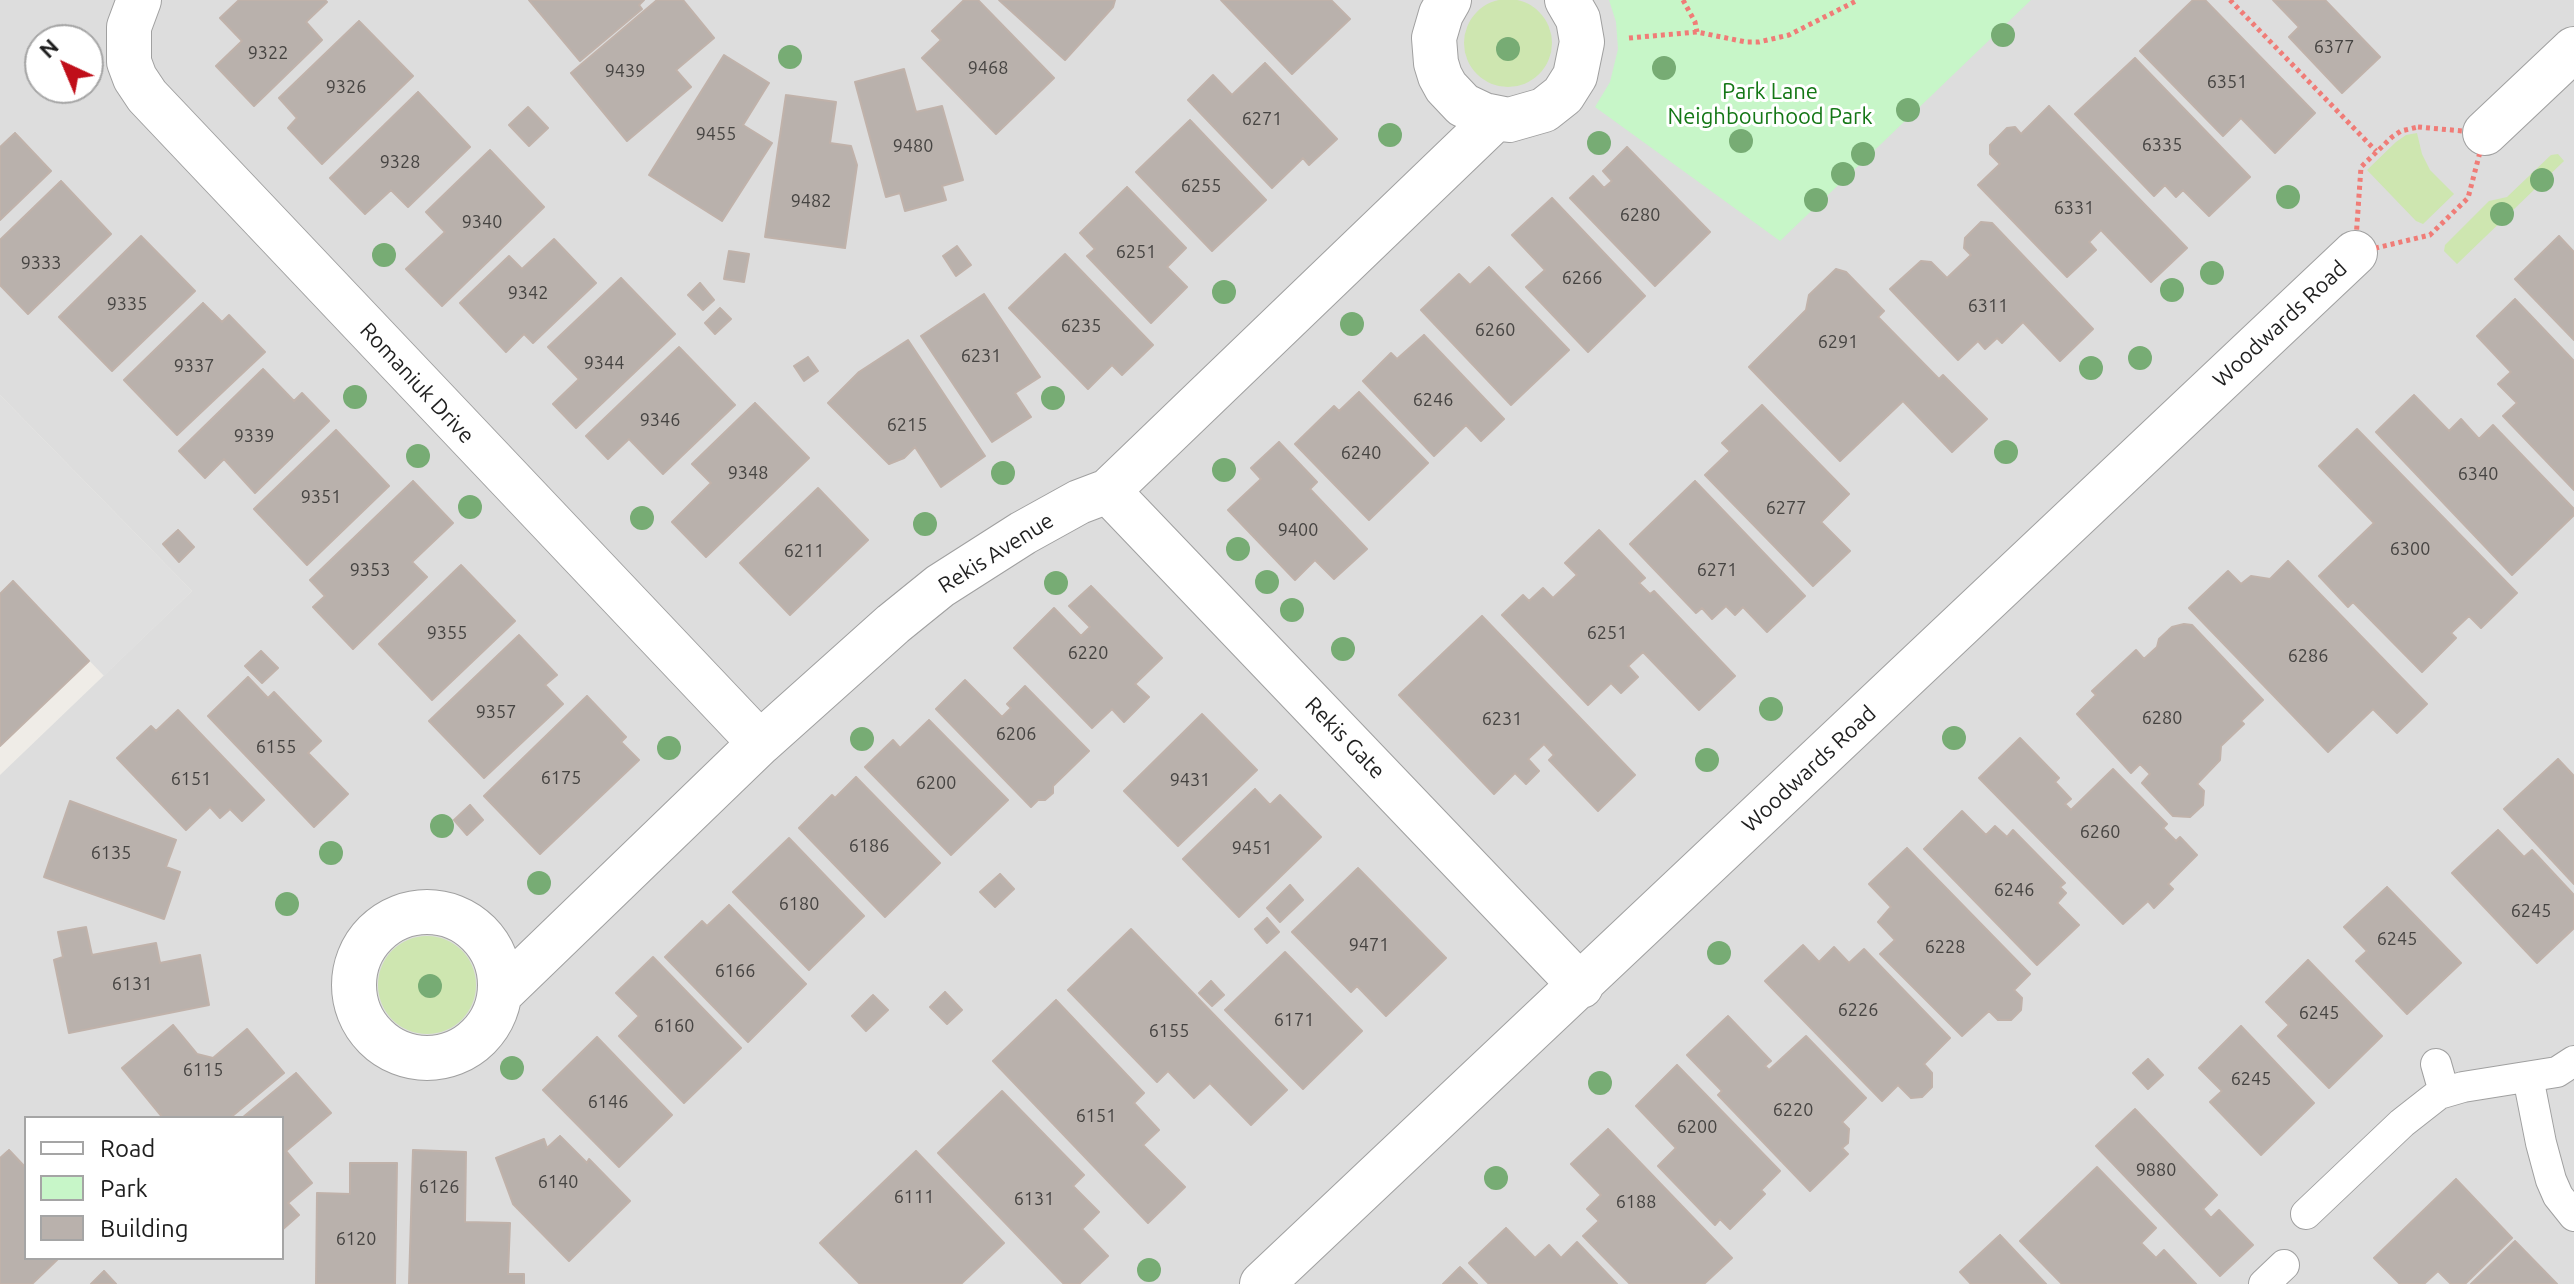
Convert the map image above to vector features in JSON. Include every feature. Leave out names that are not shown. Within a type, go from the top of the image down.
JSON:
[{"type":"street","points":[[1449,0],[1434,38],[1440,76],[1463,105],[1495,119],[1521,118],[1544,110],[1569,86],[1579,66],[1582,42],[1578,19],[1567,0]]},
{"type":"street","name":"Romaniuk Drive","points":[[121,16],[135,78],[163,114],[760,743]]},
{"type":"street","points":[[2485,133],[2574,49]]},
{"type":"street","name":"Rekis Avenue","points":[[500,994],[760,743],[865,647],[940,586],[1051,516],[1108,491],[1495,119]]},
{"type":"street","name":"Woodwards Road","points":[[1262,1284],[2355,253]]},
{"type":"street","name":"Rekis Gate","points":[[1108,491],[1581,986]]},
{"type":"lane","points":[[2306,1214],[2425,1102],[2440,1078],[2528,1077],[2557,1072],[2574,1061]]},
{"type":"lane","points":[[2528,1077],[2551,1180],[2558,1196],[2574,1216]]},
{"type":"path","points":[[1683,0],[1697,32]]},
{"type":"path","points":[[1624,38],[1697,32],[1746,42],[1772,40],[1824,19],[1858,0]]},
{"type":"path","points":[[2230,0],[2376,151]]},
{"type":"path","points":[[2418,127],[2485,133],[2468,198],[2430,235],[2355,253],[2361,167],[2376,151],[2401,131],[2418,127]]},
{"type":"shaded area","points":[[0,0],[2574,0],[2574,1284],[0,1284],[0,775],[192,591],[0,395]]},
{"type":"shaded area","points":[[0,395],[192,591],[104,676],[14,582],[0,594]]},
{"type":"green space","points":[[1508,-1],[1533,6],[1545,18],[1552,43],[1545,68],[1533,80],[1508,87],[1483,80],[1471,68],[1464,43],[1471,18],[1483,6]]},
{"type":"green space","name":"Park Lane Neighbourhood Park","points":[[1609,0],[2031,0],[1780,241],[1595,107],[1610,82],[1618,49],[1616,22]]},
{"type":"green space","points":[[2417,133],[2430,170],[2454,194],[2423,224],[2416,221],[2367,170],[2396,142],[2406,135]]},
{"type":"green space","points":[[2558,154],[2564,161],[2457,264],[2444,251],[2445,245],[2489,201],[2507,197],[2551,155]]},
{"type":"green space","points":[[427,936],[446,940],[462,950],[472,966],[476,985],[472,1004],[462,1020],[446,1030],[427,1034],[408,1030],[392,1020],[382,1004],[378,985],[382,966],[392,950],[408,940]]},
{"type":"building","points":[[239,0],[327,2],[306,22],[322,40],[254,106],[216,66],[242,41],[220,18]]},
{"type":"building","points":[[529,0],[644,0],[639,5],[642,9],[580,61]]},
{"type":"building","points":[[657,0],[683,0],[714,38],[676,70],[691,87],[627,141],[571,73]]},
{"type":"building","points":[[964,0],[978,0],[1054,78],[996,134],[922,58],[941,40],[932,31]]},
{"type":"building","points":[[999,0],[1115,0],[1113,7],[1065,60]]},
{"type":"building","points":[[1221,0],[1331,0],[1350,19],[1292,74]]},
{"type":"building","points":[[2193,0],[2205,0],[2315,113],[2275,153],[2241,118],[2223,136],[2140,51]]},
{"type":"building","points":[[2273,0],[2325,0],[2380,57],[2342,93],[2289,37],[2299,27]]},
{"type":"building","points":[[359,21],[413,76],[322,164],[288,128],[297,118],[279,98]]},
{"type":"building","points":[[724,55],[769,83],[743,125],[772,143],[722,221],[649,175]]},
{"type":"building","points":[[2135,58],[2250,177],[2209,216],[2183,190],[2176,197],[2165,185],[2154,196],[2075,114]]},
{"type":"building","points":[[1265,63],[1337,139],[1309,165],[1303,158],[1272,188],[1188,100],[1213,75],[1232,95]]},
{"type":"building","points":[[904,69],[916,112],[942,106],[963,180],[942,186],[946,200],[905,211],[900,193],[886,197],[855,82]]},
{"type":"building","points":[[418,92],[470,147],[408,207],[391,190],[365,214],[330,178]]},
{"type":"building","points":[[786,95],[836,102],[830,143],[851,146],[857,165],[845,248],[765,237]]},
{"type":"building","points":[[2049,106],[2187,248],[2151,282],[2101,230],[2089,242],[2096,250],[2067,277],[1978,185],[2000,164],[1990,154],[1990,145],[2007,128],[2015,127],[2021,134]]},
{"type":"building","points":[[528,107],[548,128],[529,146],[509,125]]},
{"type":"building","points":[[1190,120],[1266,200],[1212,251],[1136,172]]},
{"type":"building","points":[[15,133],[51,171],[0,220],[0,147]]},
{"type":"building","points":[[1627,147],[1710,232],[1655,286],[1570,198],[1593,176],[1604,188],[1612,181],[1603,171]]},
{"type":"building","points":[[490,150],[544,207],[442,306],[406,269],[445,232],[426,212]]},
{"type":"building","points":[[61,181],[111,234],[28,314],[0,285],[0,240]]},
{"type":"building","points":[[1127,187],[1186,248],[1167,267],[1187,287],[1151,323],[1087,256],[1095,249],[1080,233]]},
{"type":"building","points":[[1552,198],[1645,296],[1588,352],[1526,287],[1545,270],[1512,235]]},
{"type":"building","points":[[1981,222],[1992,223],[2093,329],[2060,361],[2023,322],[2002,343],[1997,338],[1985,349],[1978,341],[1958,360],[1890,289],[1921,261],[1931,262],[1947,278],[1971,255],[1964,248],[1965,238]]},
{"type":"building","points":[[141,236],[195,291],[112,371],[59,317]]},
{"type":"building","points":[[2559,236],[2574,252],[2574,340],[2515,279]]},
{"type":"building","points":[[554,239],[596,283],[533,343],[524,334],[506,352],[460,303],[509,256],[522,269]]},
{"type":"building","points":[[957,246],[971,265],[956,276],[943,256]]},
{"type":"building","points":[[729,251],[749,254],[744,282],[724,279]]},
{"type":"building","points":[[1065,254],[1153,345],[1122,375],[1112,365],[1088,389],[1009,308]]},
{"type":"building","points":[[1489,267],[1569,350],[1511,405],[1421,310],[1459,274],[1470,285]]},
{"type":"building","points":[[1836,269],[1846,272],[1884,311],[1878,317],[1939,379],[1943,375],[1987,419],[1952,452],[1903,401],[1840,461],[1749,367],[1806,310],[1809,295]]},
{"type":"building","points":[[621,278],[675,334],[576,428],[553,404],[579,379],[548,347]]},
{"type":"building","points":[[700,283],[714,300],[703,310],[688,295]]},
{"type":"building","points":[[984,294],[1040,377],[1015,393],[1031,417],[992,442],[921,336]]},
{"type":"building","points":[[2515,299],[2574,361],[2574,490],[2503,416],[2517,403],[2498,384],[2511,372],[2477,336]]},
{"type":"building","points":[[203,303],[222,322],[229,315],[265,352],[177,435],[124,380]]},
{"type":"building","points":[[720,308],[731,319],[715,334],[705,323]]},
{"type":"building","points":[[1424,335],[1504,419],[1481,441],[1466,425],[1434,456],[1363,381],[1391,353],[1397,359]]},
{"type":"building","points":[[908,340],[985,456],[941,487],[915,447],[904,458],[889,464],[828,403],[859,372]]},
{"type":"building","points":[[679,347],[735,405],[663,474],[629,439],[608,459],[586,436]]},
{"type":"building","points":[[808,357],[818,371],[804,381],[794,366]]},
{"type":"building","points":[[263,369],[294,401],[302,393],[329,421],[255,493],[224,459],[205,478],[179,451]]},
{"type":"building","points":[[1359,392],[1428,463],[1369,520],[1295,444],[1334,406],[1339,411]]},
{"type":"building","points":[[2414,395],[2449,431],[2461,419],[2479,439],[2493,425],[2574,509],[2574,515],[2512,575],[2376,432]]},
{"type":"building","points":[[755,403],[809,458],[706,557],[672,522],[711,483],[692,464]]},
{"type":"building","points":[[1762,405],[1849,494],[1821,522],[1850,551],[1813,586],[1705,475],[1730,451],[1722,443]]},
{"type":"building","points":[[2357,429],[2517,593],[2481,628],[2469,616],[2451,633],[2456,638],[2422,672],[2353,602],[2348,607],[2319,576],[2374,523],[2319,466]]},
{"type":"building","points":[[336,430],[389,486],[307,565],[254,509]]},
{"type":"building","points":[[1279,442],[1317,482],[1310,489],[1367,549],[1334,579],[1315,560],[1295,580],[1228,510],[1261,479],[1251,468]]},
{"type":"building","points":[[413,481],[453,523],[412,562],[427,577],[353,649],[313,607],[325,596],[310,580]]},
{"type":"building","points":[[1695,481],[1805,596],[1767,632],[1743,607],[1735,615],[1726,606],[1712,619],[1702,608],[1696,613],[1630,544]]},
{"type":"building","points":[[818,488],[868,540],[790,615],[740,563]]},
{"type":"building","points":[[178,530],[194,547],[179,562],[163,544]]},
{"type":"building","points":[[1599,530],[1645,578],[1639,583],[1650,594],[1654,591],[1735,676],[1699,710],[1643,652],[1628,666],[1638,677],[1621,693],[1611,683],[1588,705],[1502,615],[1523,595],[1529,601],[1543,588],[1553,598],[1577,575],[1565,563]]},
{"type":"building","points":[[2288,561],[2427,704],[2397,733],[2373,709],[2328,752],[2189,608],[2228,571],[2241,584],[2251,576],[2270,579]]},
{"type":"building","points":[[461,565],[515,621],[432,700],[379,644]]},
{"type":"building","points":[[13,581],[89,661],[0,746],[0,594]]},
{"type":"building","points":[[1091,586],[1162,658],[1135,684],[1149,697],[1124,722],[1112,709],[1092,728],[1014,648],[1054,608],[1081,636],[1090,627],[1069,606]]},
{"type":"building","points":[[1482,616],[1635,775],[1598,811],[1549,760],[1554,755],[1544,744],[1528,759],[1539,771],[1526,784],[1515,773],[1494,794],[1399,695]]},
{"type":"building","points":[[2192,625],[2263,700],[2221,746],[2220,760],[2197,784],[2204,791],[2203,805],[2190,817],[2173,816],[2142,783],[2150,774],[2140,764],[2131,773],[2077,714],[2096,695],[2092,691],[2136,650],[2144,659],[2172,627]]},
{"type":"building","points":[[519,635],[557,675],[545,685],[563,704],[484,778],[429,721]]},
{"type":"building","points":[[261,651],[278,668],[262,683],[245,666]]},
{"type":"building","points":[[248,677],[268,698],[274,692],[321,741],[308,753],[348,794],[314,827],[208,716]]},
{"type":"building","points":[[965,680],[1002,717],[1011,708],[1007,704],[1025,686],[1089,751],[1053,786],[1053,793],[1045,800],[1038,800],[1031,807],[936,709]]},
{"type":"building","points":[[587,696],[626,737],[621,742],[639,760],[540,854],[484,796]]},
{"type":"building","points":[[178,710],[264,800],[242,821],[230,809],[220,818],[210,807],[186,830],[117,758],[151,726],[156,731]]},
{"type":"building","points":[[1202,714],[1257,770],[1178,846],[1124,791]]},
{"type":"building","points":[[929,720],[1008,800],[951,855],[865,767],[893,740],[900,748]]},
{"type":"building","points":[[2020,738],[2059,778],[2055,782],[2071,799],[2065,804],[2071,810],[2113,769],[2167,824],[2163,828],[2176,841],[2180,837],[2197,855],[2168,884],[2173,889],[2154,908],[2148,901],[2123,924],[1979,778]]},
{"type":"building","points":[[2558,759],[2574,776],[2574,884],[2504,809]]},
{"type":"building","points":[[856,777],[940,863],[885,917],[799,828],[832,795],[835,798]]},
{"type":"building","points":[[1255,789],[1270,805],[1280,795],[1321,837],[1239,917],[1183,859]]},
{"type":"building","points":[[70,801],[176,840],[166,867],[180,872],[164,919],[44,877]]},
{"type":"building","points":[[470,805],[483,820],[467,835],[454,820]]},
{"type":"building","points":[[1962,811],[1986,835],[1995,826],[2007,837],[2013,830],[2065,883],[2060,887],[2066,893],[2057,903],[2079,925],[2037,965],[1924,849]]},
{"type":"building","points":[[2498,830],[2524,857],[2532,850],[2574,895],[2574,928],[2537,963],[2452,873]]},
{"type":"building","points":[[789,838],[864,916],[809,970],[733,892]]},
{"type":"building","points":[[1907,848],[2030,974],[2014,990],[2022,998],[2021,1010],[2011,1020],[1998,1020],[1989,1011],[1962,1036],[1880,954],[1895,940],[1878,922],[1891,907],[1869,884]]},
{"type":"building","points":[[1358,868],[1446,958],[1386,1016],[1357,986],[1351,992],[1292,932]]},
{"type":"building","points":[[1000,874],[1014,889],[995,907],[980,892]]},
{"type":"building","points":[[1290,885],[1303,900],[1280,922],[1267,908]]},
{"type":"building","points":[[2387,887],[2461,963],[2407,1014],[2356,961],[2367,951],[2344,927]]},
{"type":"building","points":[[729,905],[806,984],[748,1042],[665,957],[702,921],[707,926]]},
{"type":"building","points":[[1267,918],[1279,932],[1267,943],[1255,929]]},
{"type":"building","points":[[86,927],[92,955],[156,943],[160,963],[200,955],[209,1005],[69,1033],[54,960],[63,957],[58,932]]},
{"type":"building","points":[[1131,929],[1287,1090],[1251,1125],[1210,1083],[1194,1098],[1168,1071],[1157,1082],[1068,990]]},
{"type":"building","points":[[1803,945],[1819,962],[1834,947],[1849,963],[1864,949],[1950,1038],[1924,1064],[1932,1073],[1932,1087],[1922,1097],[1911,1098],[1898,1085],[1882,1101],[1765,981]]},
{"type":"building","points":[[1285,952],[1362,1031],[1303,1089],[1225,1010]]},
{"type":"building","points":[[653,957],[741,1048],[684,1103],[619,1036],[639,1016],[616,993]]},
{"type":"building","points":[[2308,960],[2382,1036],[2329,1088],[2278,1036],[2289,1025],[2266,1002]]},
{"type":"building","points":[[1211,981],[1224,995],[1212,1006],[1199,993]]},
{"type":"building","points":[[945,992],[962,1010],[947,1024],[930,1007]]},
{"type":"building","points":[[873,995],[888,1010],[866,1031],[852,1016]]},
{"type":"building","points":[[1056,1000],[1144,1093],[1134,1103],[1159,1130],[1143,1145],[1185,1187],[1148,1223],[993,1061]]},
{"type":"building","points":[[1728,1016],[1771,1061],[1765,1066],[1769,1070],[1806,1036],[1866,1098],[1842,1122],[1849,1129],[1848,1143],[1842,1148],[1848,1154],[1810,1191],[1718,1095],[1722,1091],[1687,1055]]},
{"type":"building","points":[[173,1025],[197,1054],[213,1058],[247,1029],[284,1073],[232,1116],[161,1116],[122,1068]]},
{"type":"building","points":[[2241,1026],[2314,1103],[2261,1155],[2210,1102],[2222,1091],[2199,1068]]},
{"type":"building","points":[[597,1037],[672,1115],[619,1167],[543,1090]]},
{"type":"building","points":[[2148,1059],[2163,1075],[2148,1089],[2133,1073]]},
{"type":"building","points":[[1677,1065],[1780,1171],[1761,1190],[1765,1194],[1730,1229],[1720,1219],[1715,1225],[1658,1166],[1676,1148],[1636,1106]]},
{"type":"building","points":[[296,1073],[331,1113],[286,1151],[312,1183],[288,1203],[299,1215],[284,1228],[284,1116],[244,1116]]},
{"type":"building","points":[[1002,1091],[1084,1175],[1073,1186],[1099,1212],[1082,1229],[1108,1256],[1079,1284],[1064,1284],[938,1153]]},
{"type":"building","points":[[2135,1109],[2217,1195],[2203,1209],[2211,1218],[2219,1210],[2253,1245],[2220,1276],[2096,1146]]},
{"type":"building","points":[[1608,1129],[1732,1258],[1704,1284],[1630,1284],[1583,1236],[1599,1221],[1587,1209],[1601,1195],[1571,1164]]},
{"type":"building","points":[[560,1136],[587,1163],[589,1159],[630,1201],[569,1261],[513,1204],[496,1158],[544,1139],[547,1148]]},
{"type":"building","points":[[9,1150],[24,1166],[24,1260],[57,1260],[32,1284],[0,1284],[0,1158]]},
{"type":"building","points":[[413,1150],[466,1152],[465,1222],[510,1223],[508,1274],[524,1274],[524,1284],[409,1284]]},
{"type":"building","points":[[916,1151],[1004,1243],[961,1284],[860,1284],[820,1243]]},
{"type":"building","points":[[350,1163],[397,1163],[395,1284],[316,1284],[317,1193],[350,1194]]},
{"type":"building","points":[[2097,1167],[2156,1228],[2141,1243],[2156,1258],[2164,1250],[2196,1284],[2062,1284],[2020,1241]]},
{"type":"building","points":[[2456,1179],[2512,1238],[2465,1284],[2451,1284],[2438,1271],[2424,1284],[2400,1284],[2374,1258]]},
{"type":"building","points":[[1506,1228],[1535,1258],[1549,1245],[1561,1258],[1577,1242],[1617,1284],[1489,1284],[1469,1263]]},
{"type":"building","points":[[2000,1235],[2046,1284],[1971,1284],[1960,1272]]},
{"type":"building","points":[[2515,1241],[2557,1284],[2471,1284]]},
{"type":"building","points":[[1460,1267],[1477,1284],[1443,1284]]},
{"type":"building","points":[[104,1271],[116,1284],[91,1284]]}]
